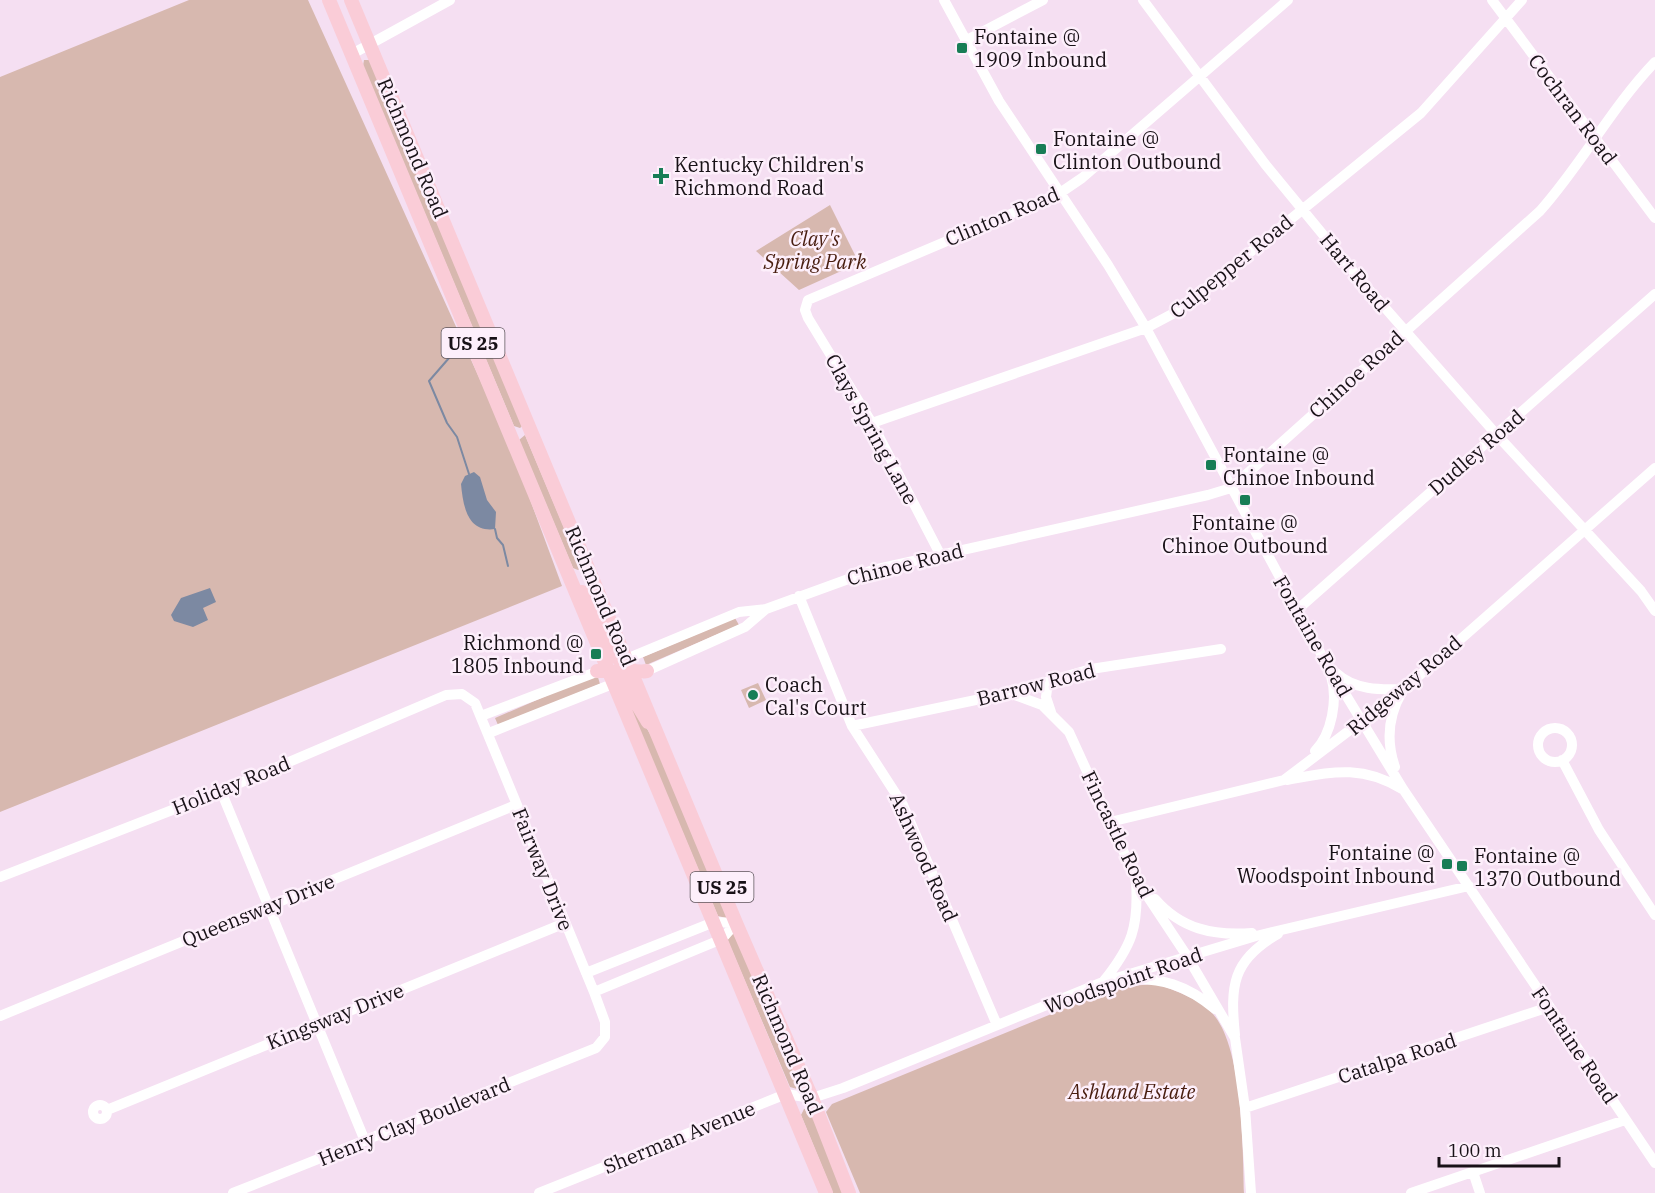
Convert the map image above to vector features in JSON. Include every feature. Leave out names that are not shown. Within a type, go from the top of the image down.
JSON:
[{"type":"main road","name":"Richmond Road","points":[[330,0],[571,579],[621,671],[714,922],[826,1193]]},
{"type":"main road","name":"Richmond Road","points":[[351,0],[634,703],[663,744],[736,923],[812,1098],[849,1193]]},
{"type":"street","points":[[352,54],[450,0]]},
{"type":"street","name":"Fontaine Road","points":[[944,0],[999,101],[1146,328],[1328,666],[1403,789],[1655,1163]]},
{"type":"street","points":[[965,41],[1043,0]]},
{"type":"street","name":"Hart Road","points":[[1143,0],[1302,208],[1496,434],[1641,591],[1655,611]]},
{"type":"street","name":"Clinton Road","points":[[806,304],[808,300],[1060,193],[1082,178],[1288,0]]},
{"type":"street","name":"Cochran Road","points":[[1492,0],[1655,218]]},
{"type":"street","name":"Culpepper Road","points":[[872,423],[1146,328],[1178,311],[1421,113],[1522,0]]},
{"type":"street","name":"Chinoe Road","points":[[621,671],[739,612],[766,609],[845,578],[940,554],[1231,488],[1539,211],[1571,174],[1628,92],[1655,62]]},
{"type":"street","name":"Dudley Road","points":[[1297,610],[1655,294]]},
{"type":"street","name":"Clays Spring Lane","points":[[806,304],[810,321],[872,423],[940,554]]},
{"type":"street","name":"Ridgeway Road","points":[[1110,822],[1284,780],[1404,688],[1655,468]]},
{"type":"street","name":"Ashwood Road","points":[[799,596],[852,726],[903,804],[997,1025]]},
{"type":"street","name":"Chinoe Road","points":[[621,671],[745,627],[766,609]]},
{"type":"street","name":"Barrow Road","points":[[852,726],[1009,693],[1091,669],[1221,649]]},
{"type":"street","points":[[1328,666],[1341,678],[1359,686],[1379,689],[1404,688],[1394,710],[1389,730],[1391,755],[1403,789]]},
{"type":"street","points":[[1284,780],[1318,748],[1329,727],[1334,693],[1328,666]]},
{"type":"street","points":[[481,716],[621,671]]},
{"type":"street","points":[[489,733],[621,671]]},
{"type":"street","points":[[1048,682],[1046,697],[1051,713]]},
{"type":"street","name":"Fincastle Road","points":[[1009,693],[1027,698],[1051,713],[1073,738],[1136,879],[1187,956],[1235,1038],[1245,1108],[1251,1193]]},
{"type":"street","name":"Fairway Drive","points":[[461,694],[475,703],[489,733],[516,805],[594,992],[607,1033],[604,1041],[596,1048]]},
{"type":"street","name":"Holiday Road","points":[[0,877],[221,791],[446,695],[461,694]]},
{"type":"street","points":[[1562,760],[1599,830],[1655,915]]},
{"type":"street","points":[[1284,780],[1340,771],[1360,771],[1385,779],[1403,789]]},
{"type":"street","points":[[221,791],[365,1142]]},
{"type":"street","name":"Queensway Drive","points":[[0,1016],[516,805]]},
{"type":"street","points":[[1136,879],[1171,916],[1194,928],[1234,934],[1285,930]]},
{"type":"street","points":[[1103,982],[1124,954],[1133,935],[1137,910],[1136,879]]},
{"type":"street","name":"Woodspoint Road","points":[[786,1094],[812,1098],[843,1088],[1103,982],[1187,956],[1468,886]]},
{"type":"street","points":[[586,973],[714,922],[736,923]]},
{"type":"street","name":"Kingsway Drive","points":[[106,1110],[565,923]]},
{"type":"street","points":[[594,992],[722,939],[736,923]]},
{"type":"street","points":[[1235,1038],[1233,1005],[1238,970],[1256,950],[1285,930]]},
{"type":"street","points":[[1103,982],[1143,979],[1170,982],[1195,993],[1224,1018]]},
{"type":"street","name":"Catalpa Road","points":[[1245,1108],[1549,1007]]},
{"type":"street","name":"Henry Clay Boulevard","points":[[232,1193],[365,1142],[596,1048]]},
{"type":"street","name":"Sherman Avenue","points":[[539,1193],[786,1094]]},
{"type":"street","points":[[1411,1193],[1625,1120]]},
{"type":"street","points":[[1473,1172],[1480,1193]]},
{"type":"green space","points":[[189,0],[308,0],[511,448],[562,586],[0,812],[0,77]]},
{"type":"green space","points":[[364,60],[370,60],[523,425],[520,428],[514,426],[363,66]]},
{"type":"green space","name":"Clay's Spring Park","points":[[830,205],[859,263],[799,290],[756,251]]},
{"type":"green space","points":[[525,435],[581,568],[578,570],[573,568],[519,440]]},
{"type":"green space","points":[[735,618],[739,625],[646,665],[643,657]]},
{"type":"green space","points":[[597,674],[600,684],[498,725],[495,718]]},
{"type":"green space","name":"Coach Cal's Court","points":[[758,683],[766,700],[749,708],[741,690]]},
{"type":"green space","points":[[621,686],[661,752],[728,911],[726,918],[718,916]]},
{"type":"green space","points":[[734,933],[800,1084],[797,1089],[790,1087],[728,941]]},
{"type":"green space","name":"Ashland Estate","points":[[1157,984],[1198,1002],[1210,1011],[1221,1026],[1229,1046],[1239,1097],[1244,1193],[860,1193],[826,1112],[832,1104],[1105,992],[1128,986]]},
{"type":"green space","points":[[809,1108],[845,1193],[833,1193],[801,1115],[804,1109]]},
{"type":"water","points":[[474,472],[480,477],[487,500],[496,512],[495,529],[478,527],[472,522],[465,509],[461,484],[465,476]]},
{"type":"water","points":[[210,588],[216,602],[203,608],[208,620],[193,627],[174,621],[171,615],[181,598]]},
{"type":"waterway","points":[[452,351],[448,351],[449,358],[429,381],[447,423],[457,437],[469,474]]},
{"type":"waterway","points":[[495,529],[497,538],[503,545],[508,566]]},
{"type":"place","name":"Fontaine @ 1909 Inbound","points":[[962,48]]},
{"type":"place","name":"Fontaine @ Clinton Outbound","points":[[1041,149]]},
{"type":"place","name":"Kentucky Children's Richmond Road","points":[[661,176]]},
{"type":"place","name":"Fontaine @ Chinoe Inbound","points":[[1211,465]]},
{"type":"place","name":"Fontaine @ Chinoe Outbound","points":[[1245,500]]},
{"type":"place","name":"Richmond @ 1805 Inbound","points":[[596,654]]},
{"type":"place","name":"Coach Cal's Court","points":[[753,695]]},
{"type":"place","name":"Fontaine @ Woodspoint Inbound","points":[[1447,864]]},
{"type":"place","name":"Fontaine @ 1370 Outbound","points":[[1462,866]]}]
